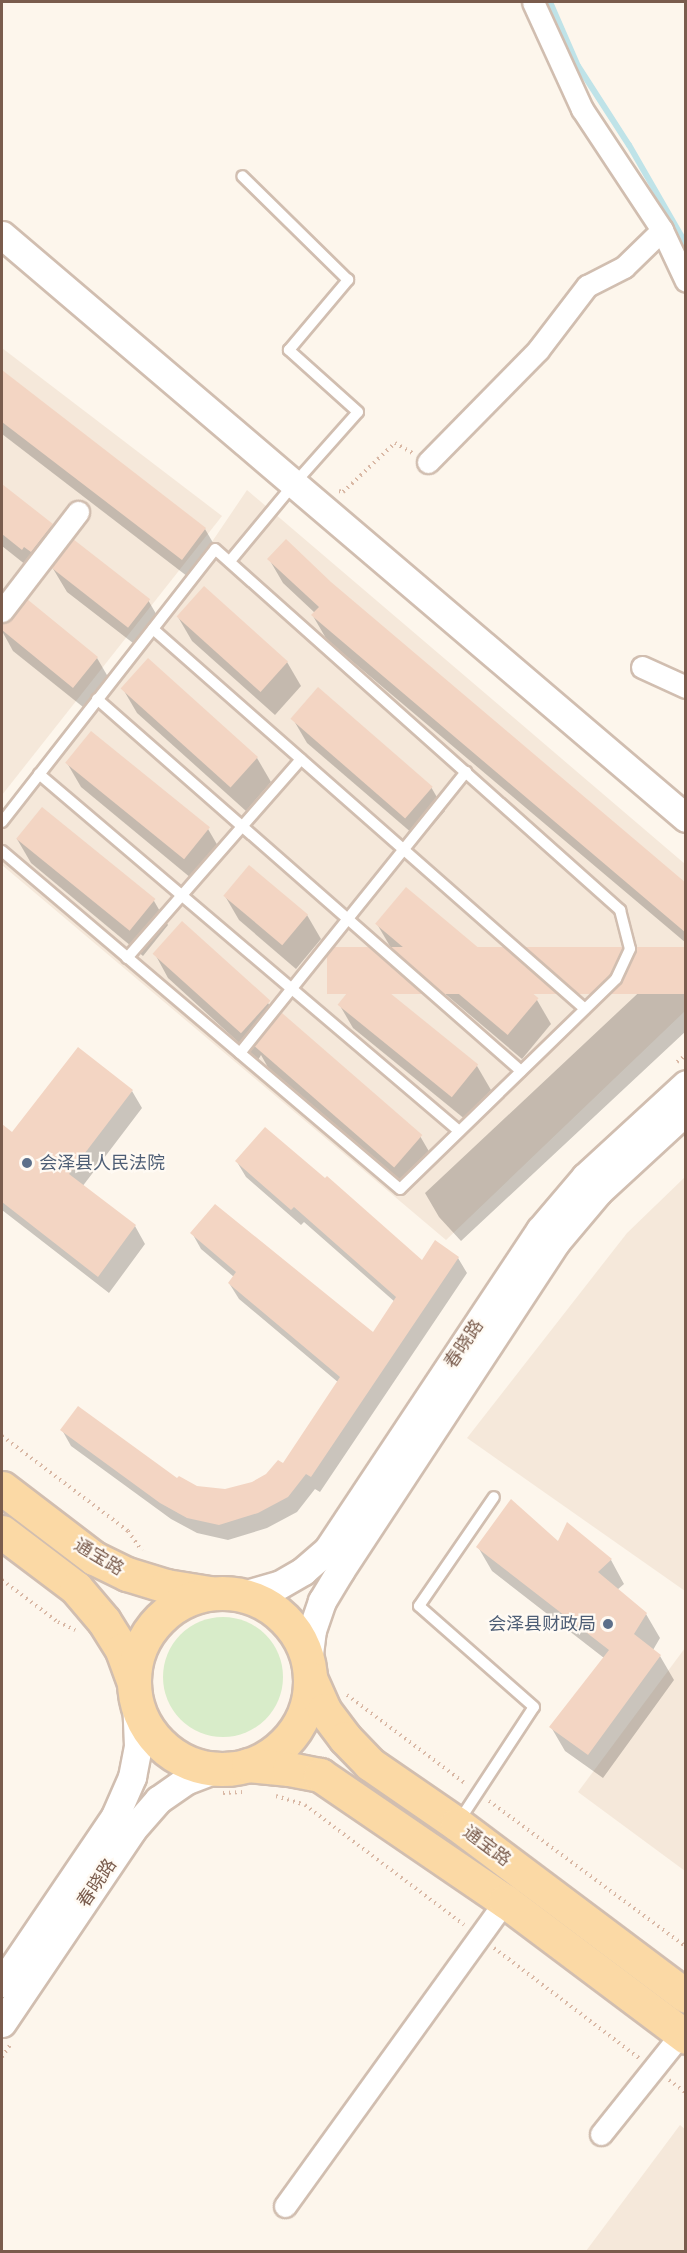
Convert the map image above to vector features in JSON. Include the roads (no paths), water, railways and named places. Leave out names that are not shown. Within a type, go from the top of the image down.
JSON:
[{"type":"main road","name":"通宝路","points":[[2,1488],[94,1558],[127,1574],[166,1586],[243,1595],[259,1601],[285,1620],[295,1632],[318,1676],[324,1710],[345,1738],[370,1764],[457,1824],[686,1996]]},
{"type":"main road","name":"通宝路","points":[[2,1532],[76,1588],[104,1622],[122,1650],[144,1722],[159,1742],[217,1782]]},
{"type":"main road","points":[[135,1691],[139,1651],[155,1623],[180,1603],[211,1593]]},
{"type":"main road","points":[[248,1779],[293,1732],[305,1711],[318,1676]]},
{"type":"main road","points":[[217,1782],[248,1779],[289,1769],[320,1775],[505,1901],[683,2036]]},
{"type":"street","points":[[533,2],[582,109],[662,230],[686,281]]},
{"type":"street","points":[[428,462],[537,350],[587,286],[624,267],[662,230]]},
{"type":"street","points":[[2,235],[686,818]]},
{"type":"street","points":[[2,611],[78,512]]},
{"type":"street","points":[[642,667],[686,687]]},
{"type":"street","name":"春晓路","points":[[243,1595],[279,1584],[303,1571],[328,1549],[540,1230],[585,1177],[686,1084]]},
{"type":"street","name":"春晓路","points":[[318,1676],[312,1630],[322,1601],[339,1571],[556,1242],[599,1191],[686,1111]]},
{"type":"street","name":"春晓路","points":[[2,1983],[115,1816],[132,1778],[138,1746],[135,1691]]},
{"type":"street","name":"春晓路","points":[[8,2031],[132,1830],[158,1800],[185,1781],[217,1782]]},
{"type":"street","points":[[285,2206],[505,1901]]},
{"type":"street","points":[[601,2134],[653,2068],[683,2036]]},
{"type":"lane","points":[[230,561],[358,412],[288,350],[348,280],[242,176]]},
{"type":"lane","points":[[2,822],[215,549],[620,910],[630,949],[616,979],[400,1189],[2,851]]},
{"type":"lane","points":[[153,629],[585,1009]]},
{"type":"lane","points":[[97,699],[521,1071]]},
{"type":"lane","points":[[127,958],[301,759]]},
{"type":"lane","points":[[240,1053],[466,772]]},
{"type":"lane","points":[[39,774],[459,1131]]},
{"type":"lane","points":[[457,1824],[534,1707],[419,1606],[494,1497]]},
{"type":"waterway","points":[[550,2],[578,66],[629,145],[686,244]]},
{"type":"place","name":"会泽县人民法院","points":[[27,1163]]},
{"type":"place","name":"会泽县财政局","points":[[608,1624]]}]
